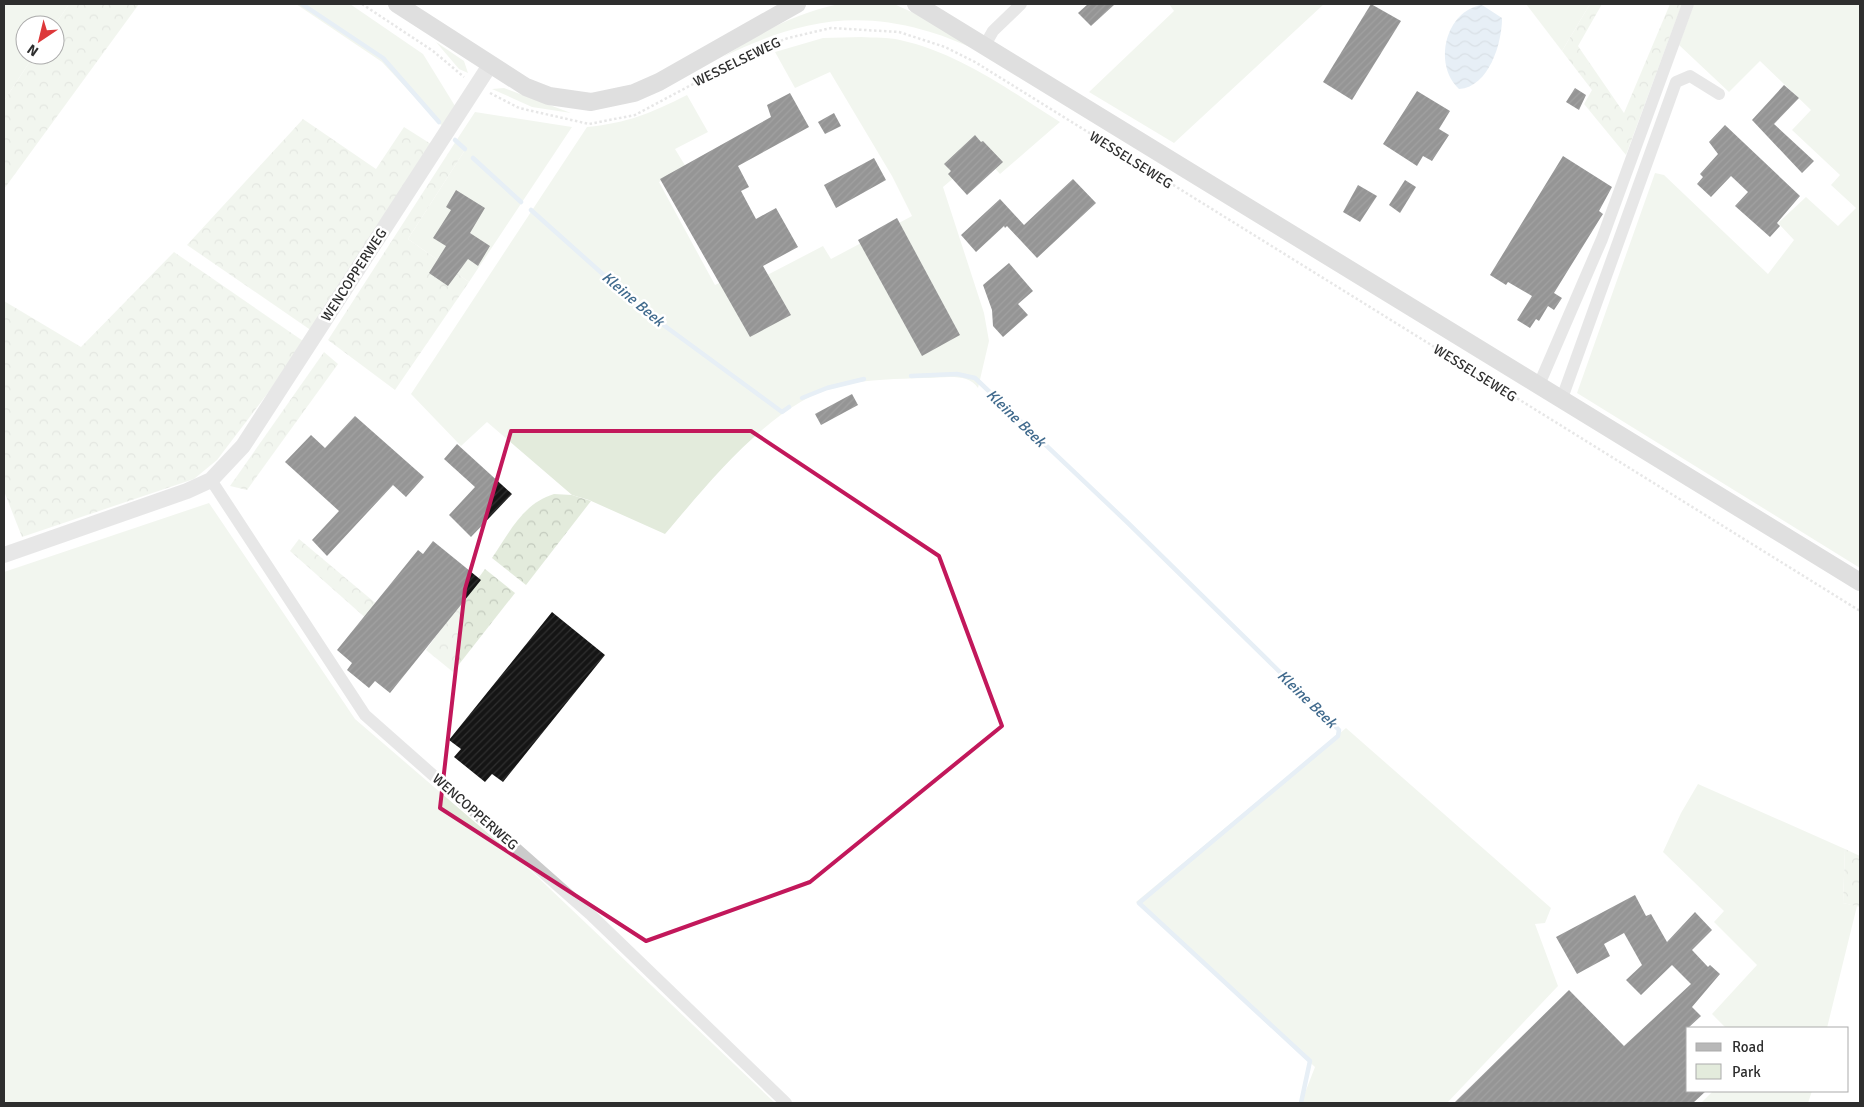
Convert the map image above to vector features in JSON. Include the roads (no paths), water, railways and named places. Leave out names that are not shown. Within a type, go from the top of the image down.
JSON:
[{"type":"main road","name":"WESSELSEWEG","points":[[397,4],[526,87],[549,96],[591,102],[613,99],[634,93],[659,82],[796,4]]},
{"type":"main road","name":"WESSELSEWEG","points":[[916,4],[1538,387],[1860,582]]},
{"type":"street","points":[[984,45],[993,31],[1021,4]]},
{"type":"street","name":"WESSELSEWEG","points":[[1538,387],[1602,239],[1688,4]]},
{"type":"street","name":"WENCOPPERWEG","points":[[4,555],[187,491],[211,480],[244,446],[490,65]]},
{"type":"street","points":[[1562,400],[1676,82],[1690,76],[1719,94]]},
{"type":"street","name":"WENCOPPERWEG","points":[[211,480],[365,715],[590,914],[786,1103]]},
{"type":"water","points":[[1482,5],[1502,18],[1500,39],[1492,62],[1486,72],[1478,81],[1459,89],[1451,78],[1446,66],[1447,40],[1452,27],[1459,17],[1470,9]]},
{"type":"waterway","name":"Kleine Beek","points":[[302,4],[383,58],[439,122]]},
{"type":"waterway","name":"Kleine Beek","points":[[455,140],[465,149]]},
{"type":"waterway","name":"Kleine Beek","points":[[473,158],[521,202]]},
{"type":"waterway","name":"Kleine Beek","points":[[531,210],[643,310],[782,412],[789,407]]},
{"type":"waterway","name":"Kleine Beek","points":[[911,376],[957,374],[975,378],[1128,523],[1339,730],[1338,736],[1139,903],[1310,1061],[1301,1103]]},
{"type":"waterway","name":"Kleine Beek","points":[[802,398],[827,388],[864,379]]}]
